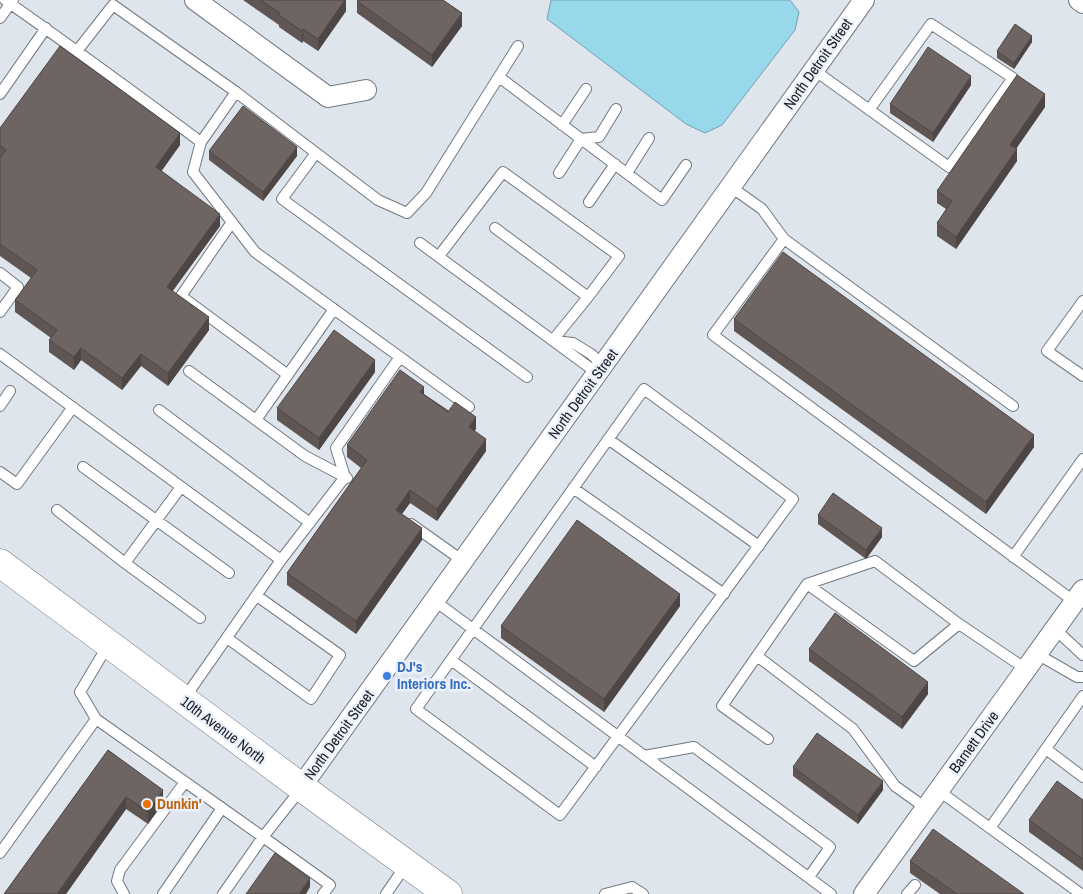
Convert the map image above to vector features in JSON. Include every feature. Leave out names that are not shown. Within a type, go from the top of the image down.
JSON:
[{"type":"street","points":[[195,0],[328,97],[366,90]]},
{"type":"street","points":[[1079,0],[1083,3]]},
{"type":"street","name":"North Detroit Street","points":[[301,788],[814,70],[857,3]]},
{"type":"street","name":"10th Avenue North","points":[[0,563],[301,788],[448,894]]},
{"type":"street","name":"Barnett Drive","points":[[864,894],[1079,596]]},
{"type":"lane","points":[[0,18],[9,1],[201,142]]},
{"type":"lane","points":[[77,51],[113,5],[236,92],[378,200],[408,213],[426,193],[518,46]]},
{"type":"lane","points":[[814,70],[869,110],[949,167],[1013,78],[931,24],[869,110]]},
{"type":"lane","points":[[0,94],[46,28]]},
{"type":"lane","points":[[499,77],[662,200],[686,165]]},
{"type":"lane","points":[[562,125],[586,89]]},
{"type":"lane","points":[[236,92],[201,142],[193,172],[255,252],[468,406]]},
{"type":"lane","points":[[581,139],[599,137],[616,109]]},
{"type":"lane","points":[[627,174],[649,138]]},
{"type":"lane","points":[[560,173],[581,139]]},
{"type":"lane","points":[[316,153],[282,199],[527,377]]},
{"type":"lane","points":[[589,202],[614,164]]},
{"type":"lane","points":[[439,256],[502,172],[619,256],[553,340]]},
{"type":"lane","points":[[730,187],[762,209],[784,239],[1013,406]]},
{"type":"lane","points":[[232,222],[181,296],[288,374]]},
{"type":"lane","points":[[494,228],[588,297]]},
{"type":"lane","points":[[784,239],[713,335],[1013,557],[1079,596]]},
{"type":"lane","points":[[420,243],[553,340],[600,369]]},
{"type":"lane","points":[[0,274],[18,287],[0,312]]},
{"type":"lane","points":[[1083,301],[1047,351],[1083,376]]},
{"type":"lane","points":[[256,420],[334,309]]},
{"type":"lane","points":[[0,354],[281,560]]},
{"type":"lane","points":[[345,476],[336,448],[400,357]]},
{"type":"lane","points":[[189,371],[305,456],[345,476],[358,486]]},
{"type":"lane","points":[[644,389],[794,499],[560,815],[416,709],[573,488],[644,389]]},
{"type":"lane","points":[[0,406],[10,392]]},
{"type":"lane","points":[[0,472],[17,484],[73,407]]},
{"type":"lane","points":[[159,410],[310,523]]},
{"type":"lane","points":[[608,439],[759,546]]},
{"type":"lane","points":[[1013,557],[1083,459]]},
{"type":"lane","points":[[83,467],[229,573]]},
{"type":"lane","points":[[183,700],[281,560],[345,476]]},
{"type":"lane","points":[[125,563],[182,487]]},
{"type":"lane","points":[[573,488],[724,594]]},
{"type":"lane","points":[[57,510],[200,618]]},
{"type":"lane","points":[[400,516],[463,561]]},
{"type":"lane","points":[[768,739],[722,706],[807,584],[875,562],[959,624],[1032,661],[1083,677]]},
{"type":"lane","points":[[807,584],[914,661],[959,624]]},
{"type":"lane","points":[[227,638],[311,699],[340,655],[257,596]]},
{"type":"lane","points":[[434,601],[832,894]]},
{"type":"lane","points":[[1055,629],[1083,655]]},
{"type":"lane","points":[[109,644],[80,692],[96,719],[330,885],[324,894]]},
{"type":"lane","points":[[757,656],[853,729],[895,786],[926,808]]},
{"type":"lane","points":[[451,660],[596,767]]},
{"type":"lane","points":[[990,828],[1083,696]]},
{"type":"lane","points":[[0,853],[96,719]]},
{"type":"lane","points":[[644,756],[694,747],[830,847],[809,878]]},
{"type":"lane","points":[[1046,750],[1083,777]]},
{"type":"lane","points":[[124,894],[118,880],[120,870],[185,782]]},
{"type":"lane","points":[[223,894],[301,788]]},
{"type":"lane","points":[[939,791],[1081,894]]},
{"type":"lane","points":[[163,894],[222,808]]},
{"type":"lane","points":[[386,894],[407,864]]},
{"type":"lane","points":[[908,894],[914,885]]},
{"type":"lane","points":[[605,894],[632,887],[643,894]]},
{"type":"water","points":[[551,0],[790,0],[799,12],[795,30],[722,125],[705,133],[686,124],[547,19]]},
{"type":"building","points":[[260,0],[345,0],[318,39],[303,29],[302,31]]},
{"type":"building","points":[[358,0],[443,0],[462,13],[432,55]]},
{"type":"building","points":[[1015,24],[1032,36],[1014,63],[997,51]]},
{"type":"building","points":[[60,46],[180,133],[156,167],[220,214],[167,287],[209,317],[168,373],[141,354],[122,378],[81,348],[74,357],[49,340],[57,330],[15,300],[37,270],[0,244],[0,158],[6,150],[0,145],[0,128]]},
{"type":"building","points":[[928,47],[971,76],[933,133],[890,104]]},
{"type":"building","points":[[1017,75],[1045,94],[1010,145],[1017,149],[956,237],[937,223],[952,201],[937,191]]},
{"type":"building","points":[[243,106],[297,147],[263,192],[209,151]]},
{"type":"building","points":[[783,252],[1034,435],[986,502],[734,319]]},
{"type":"building","points":[[334,330],[375,360],[319,438],[277,408]]},
{"type":"building","points":[[400,370],[424,387],[420,392],[448,412],[455,402],[476,417],[469,427],[486,439],[437,509],[410,490],[396,510],[422,528],[356,621],[287,573],[367,460],[347,445]]},
{"type":"building","points":[[833,493],[882,528],[866,550],[818,515]]},
{"type":"building","points":[[577,520],[680,594],[604,699],[501,626]]},
{"type":"building","points":[[835,613],[928,682],[902,717],[809,649]]},
{"type":"building","points":[[817,733],[883,781],[858,815],[793,767]]},
{"type":"building","points":[[108,750],[163,790],[148,812],[126,797],[57,894],[4,894]]},
{"type":"building","points":[[1057,781],[1083,800],[1083,859],[1029,820]]},
{"type":"building","points":[[933,829],[1024,894],[957,894],[910,861]]},
{"type":"building","points":[[275,853],[310,878],[299,894],[246,894]]},
{"type":"place","name":"DJ's Interiors Inc.","points":[[387,676]]},
{"type":"place","name":"Dunkin'","points":[[147,804]]}]
